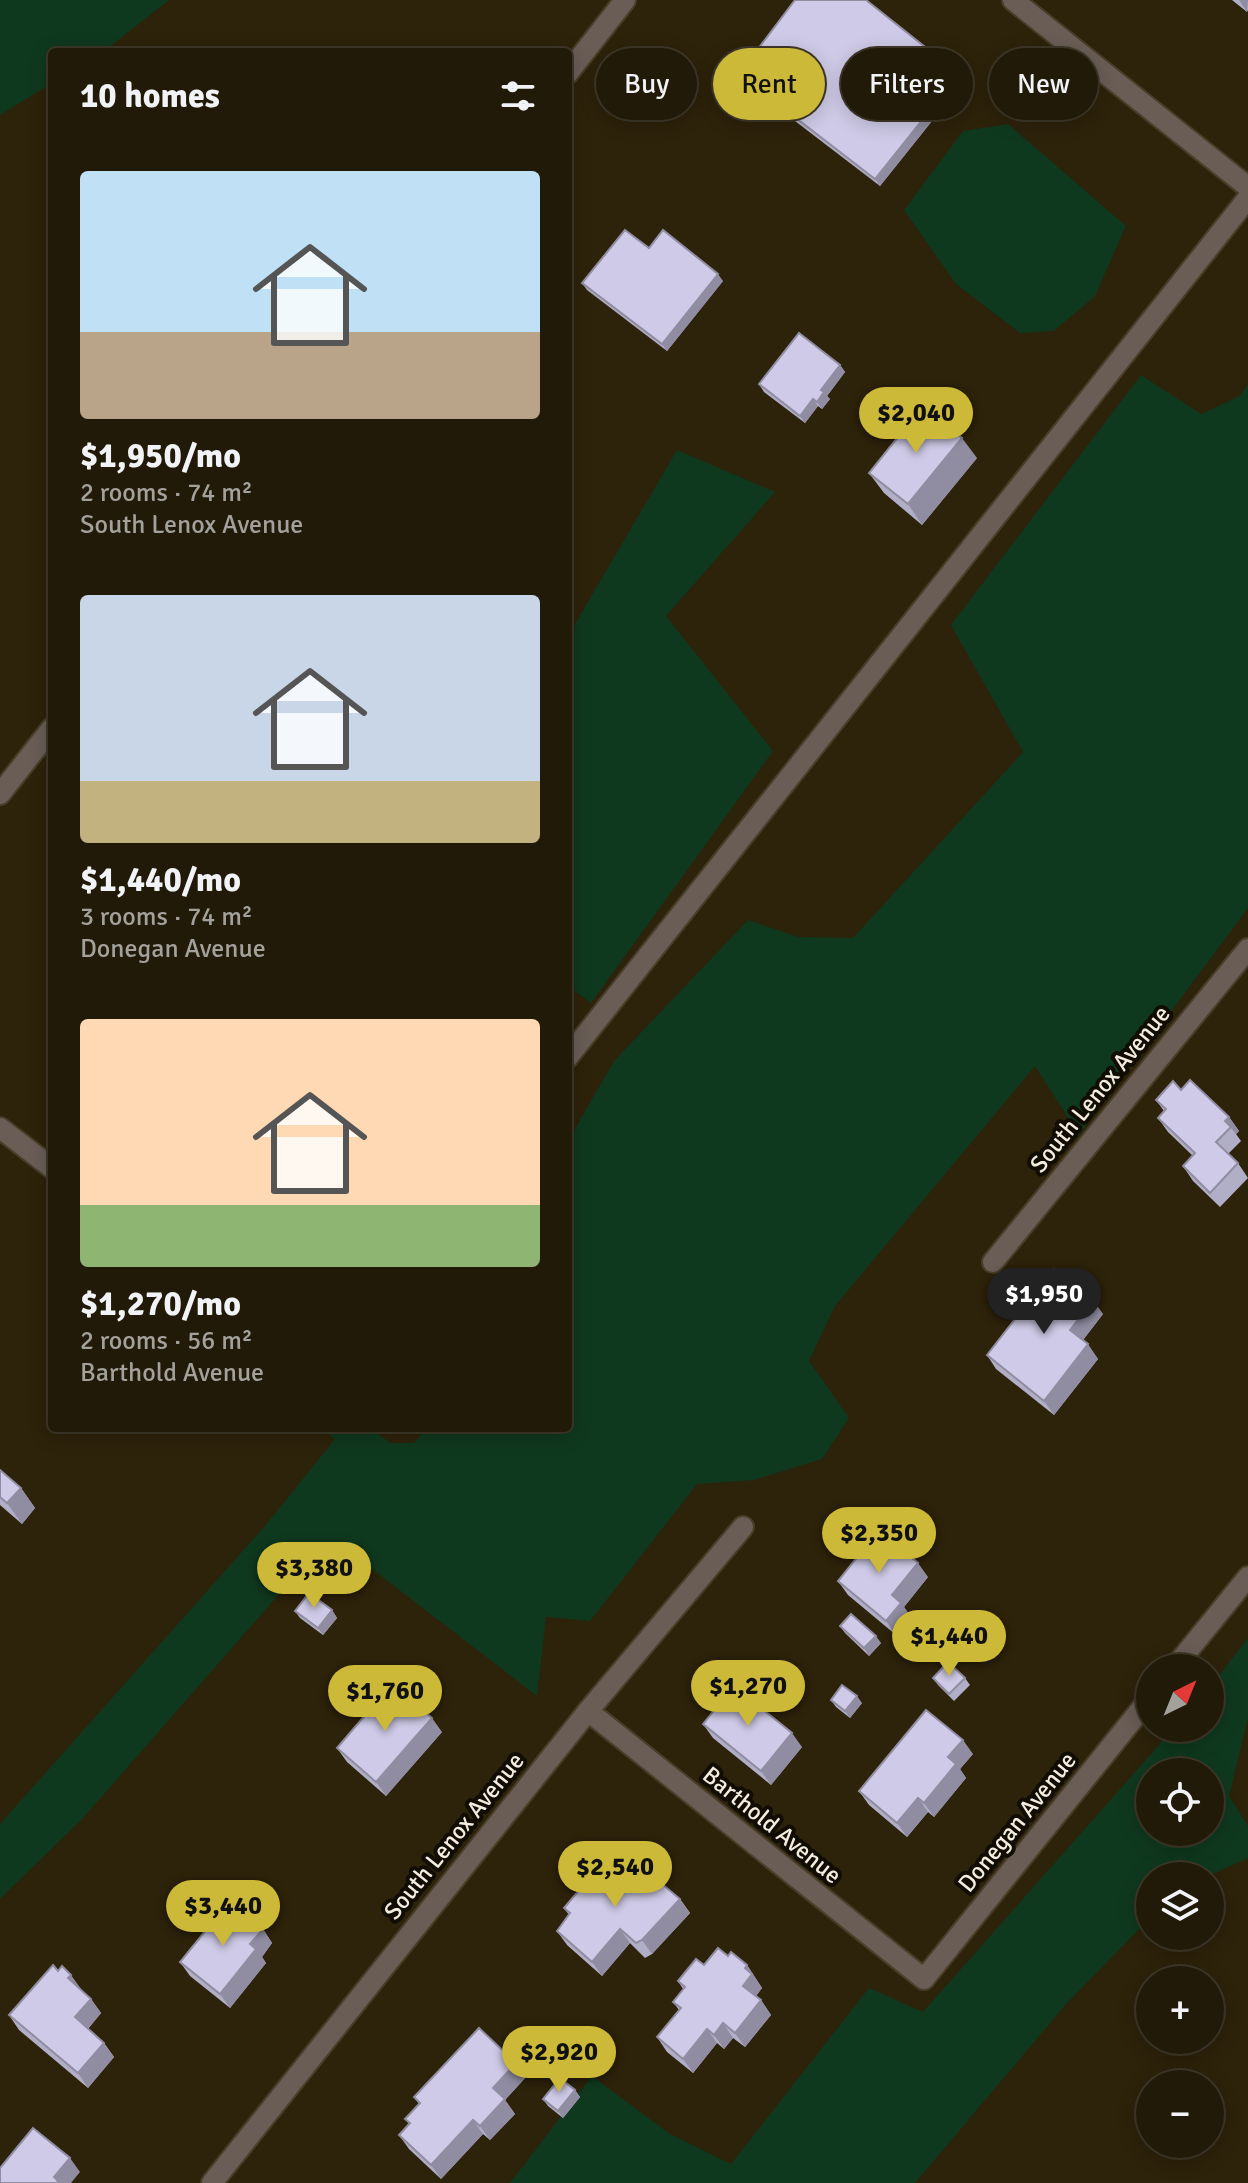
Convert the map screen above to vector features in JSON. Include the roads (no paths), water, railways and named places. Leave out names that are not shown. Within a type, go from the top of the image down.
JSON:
[{"type":"street","points":[[572,68],[625,0]]},
{"type":"street","points":[[1013,0],[1248,187]]},
{"type":"street","points":[[572,1052],[1248,198]]},
{"type":"street","points":[[0,794],[48,733]]},
{"type":"street","name":"South Lenox Avenue","points":[[993,1262],[1248,949]]},
{"type":"street","points":[[0,1128],[48,1165]]},
{"type":"street","name":"South Lenox Avenue","points":[[212,2183],[588,1711],[743,1527]]},
{"type":"street","points":[[1185,1654],[1248,1577]]},
{"type":"street","name":"Barthold Avenue","points":[[588,1711],[924,1979]]},
{"type":"street","name":"Donegan Avenue","points":[[924,1979],[1136,1715]]}]
